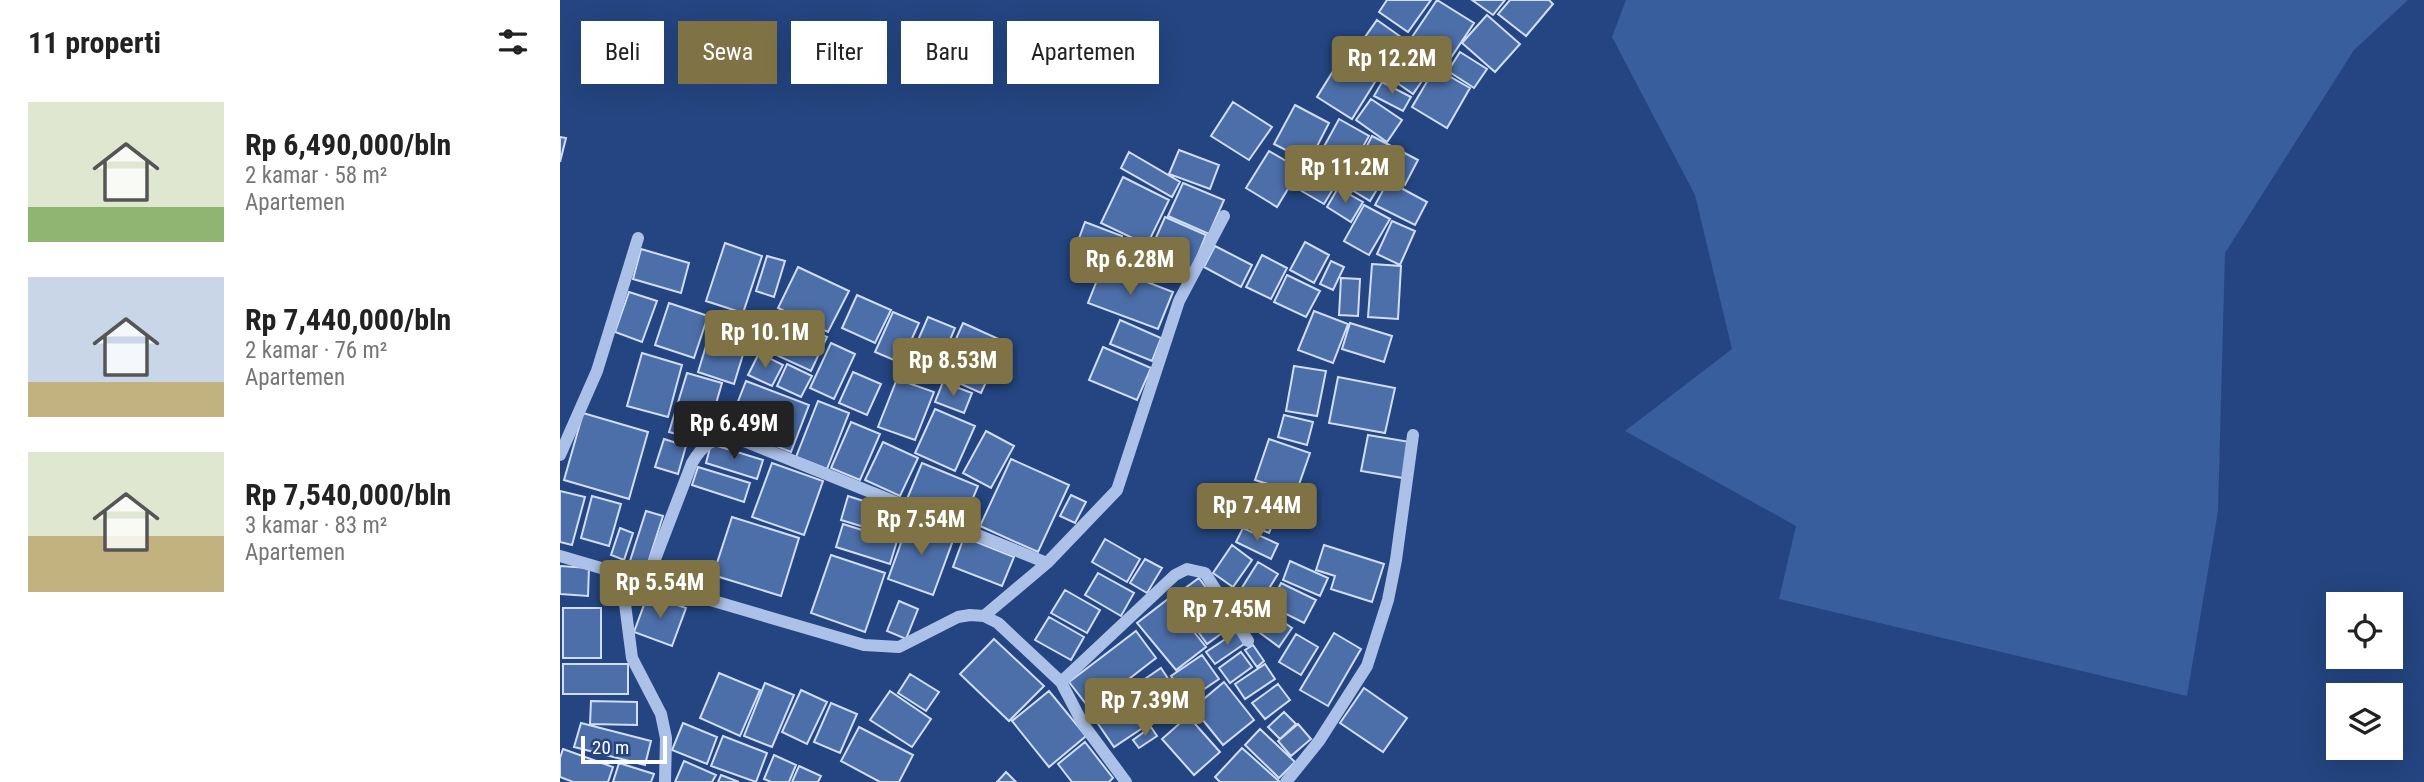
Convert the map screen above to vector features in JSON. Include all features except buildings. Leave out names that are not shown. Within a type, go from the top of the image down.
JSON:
[{"type":"street","points":[[984,617],[1047,563],[1117,490],[1179,301],[1224,216]]},
{"type":"street","points":[[560,455],[597,371],[638,238]]},
{"type":"street","points":[[1286,782],[1319,741],[1367,666],[1388,600],[1405,502],[1413,435]]},
{"type":"street","points":[[647,580],[692,463],[710,441],[734,437],[1047,563]]},
{"type":"street","points":[[560,556],[864,645],[899,647],[958,617],[984,617],[998,623],[1061,682],[1083,724],[1126,782]]},
{"type":"street","points":[[1061,682],[1175,575],[1187,569],[1205,573],[1248,641]]},
{"type":"street","points":[[621,573],[632,658],[660,714],[666,738],[665,782]]},
{"type":"shaded area","points":[[1626,0],[2408,0],[2354,50],[2225,253],[2218,511],[2187,696],[1779,599],[1796,526],[1625,431],[1732,349],[1695,195],[1612,37]]}]
